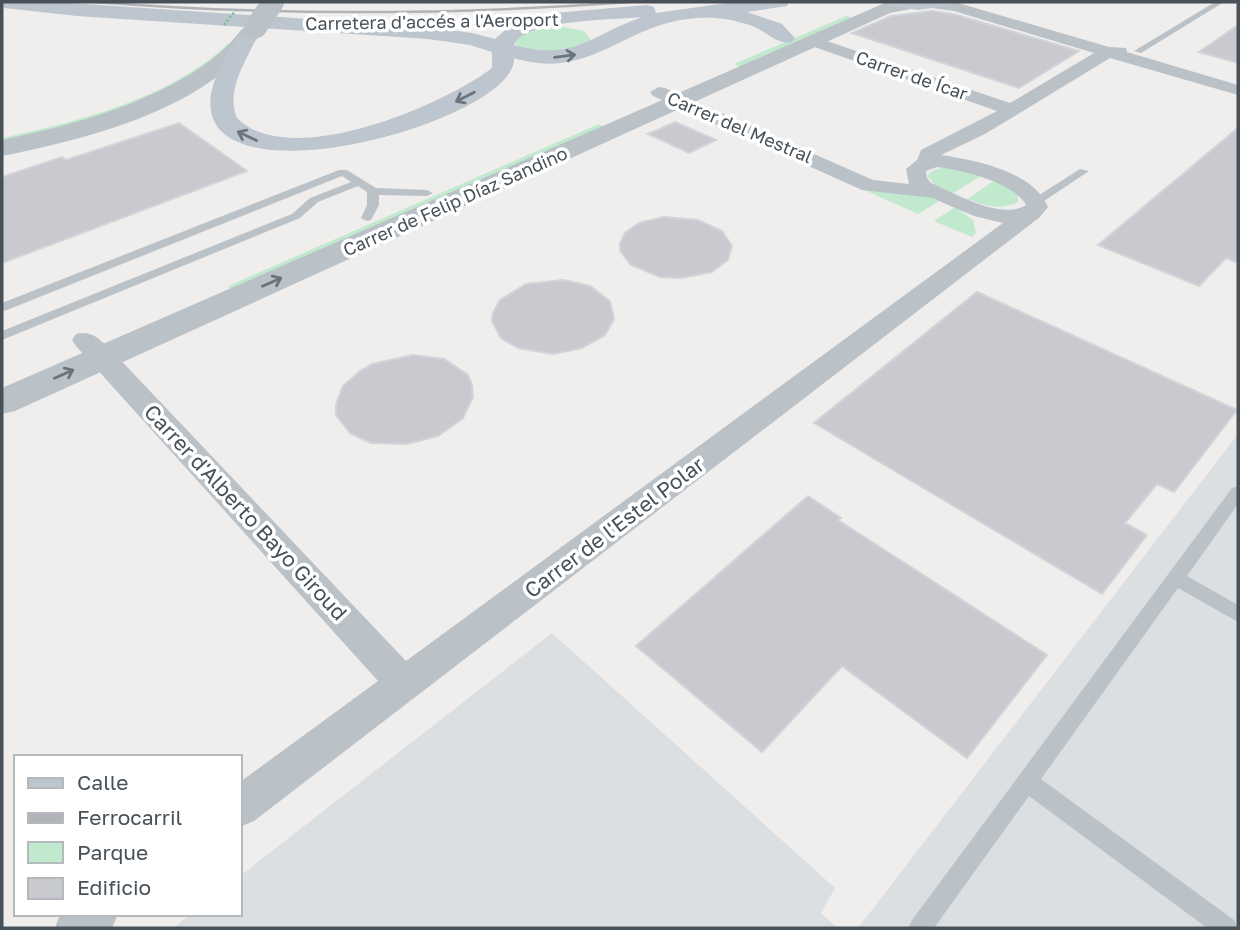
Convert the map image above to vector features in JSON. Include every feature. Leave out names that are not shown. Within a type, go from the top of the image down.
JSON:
[{"type":"main road","name":"Carretera d'accés a l'Aeroport","points":[[4,2],[453,36],[550,58],[579,54],[651,20],[692,12],[780,2]]},
{"type":"main road","name":"Carretera d'accés a l'Aeroport","points":[[296,23],[490,23],[552,20],[736,2]]},
{"type":"main road","points":[[692,12],[748,19],[780,32],[785,38]]},
{"type":"main road","points":[[245,32],[223,93],[224,117],[233,128],[249,139],[292,146],[331,142],[376,132],[463,99],[489,83],[502,71],[502,49],[512,32],[552,20],[596,31],[601,37],[599,46]]},
{"type":"street","points":[[245,32],[252,2]]},
{"type":"street","points":[[2,148],[80,128],[158,100],[220,64],[273,2]]},
{"type":"street","name":"Carrer de Felip Díaz Sandino","points":[[2,376],[94,349],[669,97],[785,38],[867,2]]},
{"type":"street","points":[[968,2],[1238,80]]},
{"type":"street","points":[[919,3],[955,7],[1238,90]]},
{"type":"street","name":"Carrer de Felip Díaz Sandino","points":[[2,402],[94,349],[370,205],[427,192],[812,41],[885,8],[919,3]]},
{"type":"street","points":[[2,135],[80,115],[149,89],[196,64],[217,46],[245,32]]},
{"type":"street","name":"Carrer de Ícar","points":[[812,41],[1012,110]]},
{"type":"street","points":[[1035,207],[1020,217],[1003,217],[970,206],[924,187],[917,180],[920,168],[928,154],[978,130],[1108,52],[1138,51]]},
{"type":"street","name":"Carrer del Mestral","points":[[669,97],[869,186],[940,193]]},
{"type":"street","points":[[975,169],[969,160],[967,145],[978,130]]},
{"type":"street","name":"Carrer del Mestral","points":[[820,162],[877,177],[950,162],[1023,188],[1035,207]]},
{"type":"street","points":[[970,206],[983,222],[987,246]]},
{"type":"street","name":"Carrer de l'Estel Polar","points":[[242,806],[987,246],[1035,207]]},
{"type":"street","name":"Carrer d'Alberto Bayo Giroud","points":[[94,349],[405,685]]},
{"type":"street","points":[[77,928],[93,916]]},
{"type":"lane","points":[[1138,51],[1220,2]]},
{"type":"lane","points":[[1035,207],[1084,171]]},
{"type":"lane","points":[[2,307],[343,172],[359,182],[370,205]]},
{"type":"lane","points":[[2,336],[296,216],[314,200],[359,182]]},
{"type":"lane","points":[[920,928],[1238,492]]},
{"type":"lane","points":[[1175,578],[1238,614]]},
{"type":"lane","points":[[1027,781],[1226,928]]},
{"type":"shaded area","points":[[1238,434],[1238,928],[858,928]]},
{"type":"shaded area","points":[[552,633],[835,888],[821,913],[837,928],[173,928],[188,916],[242,916],[242,874]]},
{"type":"green space","points":[[846,16],[853,18],[740,67],[734,64]]},
{"type":"green space","points":[[551,25],[584,31],[591,40],[559,54],[518,47],[515,42],[520,33]]},
{"type":"green space","points":[[238,43],[213,63],[157,95],[95,119],[2,144],[2,138],[92,115],[151,93],[178,80],[228,44]]},
{"type":"green space","points":[[599,124],[605,127],[233,291],[228,286]]},
{"type":"green space","points":[[946,167],[981,176],[953,193],[936,186],[927,176],[933,170]]},
{"type":"green space","points":[[994,181],[1018,195],[1018,202],[993,206],[967,199]]},
{"type":"green space","points":[[862,189],[927,196],[939,201],[918,214]]},
{"type":"green space","points":[[955,207],[973,220],[976,233],[972,237],[934,221]]},
{"type":"building","points":[[932,11],[953,14],[1079,51],[1019,88],[852,33],[891,16]]},
{"type":"building","points":[[1238,25],[1238,63],[1199,52]]},
{"type":"building","points":[[675,122],[716,140],[689,153],[648,134]]},
{"type":"building","points":[[179,123],[247,171],[2,263],[2,177],[62,157],[66,160]]},
{"type":"building","points":[[1238,128],[1238,263],[1226,258],[1199,286],[1098,245]]},
{"type":"building","points":[[664,217],[698,220],[722,231],[732,246],[728,260],[712,272],[681,278],[660,277],[631,265],[620,251],[625,233],[639,223]]},
{"type":"building","points":[[563,280],[590,286],[610,301],[614,319],[605,335],[582,348],[553,354],[518,348],[501,338],[492,321],[500,300],[526,284]]},
{"type":"building","points":[[977,292],[1237,410],[1174,492],[1157,484],[1125,523],[1147,535],[1102,594],[814,423]]},
{"type":"building","points":[[413,355],[444,359],[468,375],[473,397],[463,418],[438,436],[407,444],[371,443],[350,433],[336,415],[336,404],[343,386],[372,364]]},
{"type":"building","points":[[808,496],[841,518],[838,520],[1047,655],[967,758],[842,666],[762,752],[636,646]]},
{"type":"railway","points":[[95,2],[296,12],[430,11],[631,2]]}]
